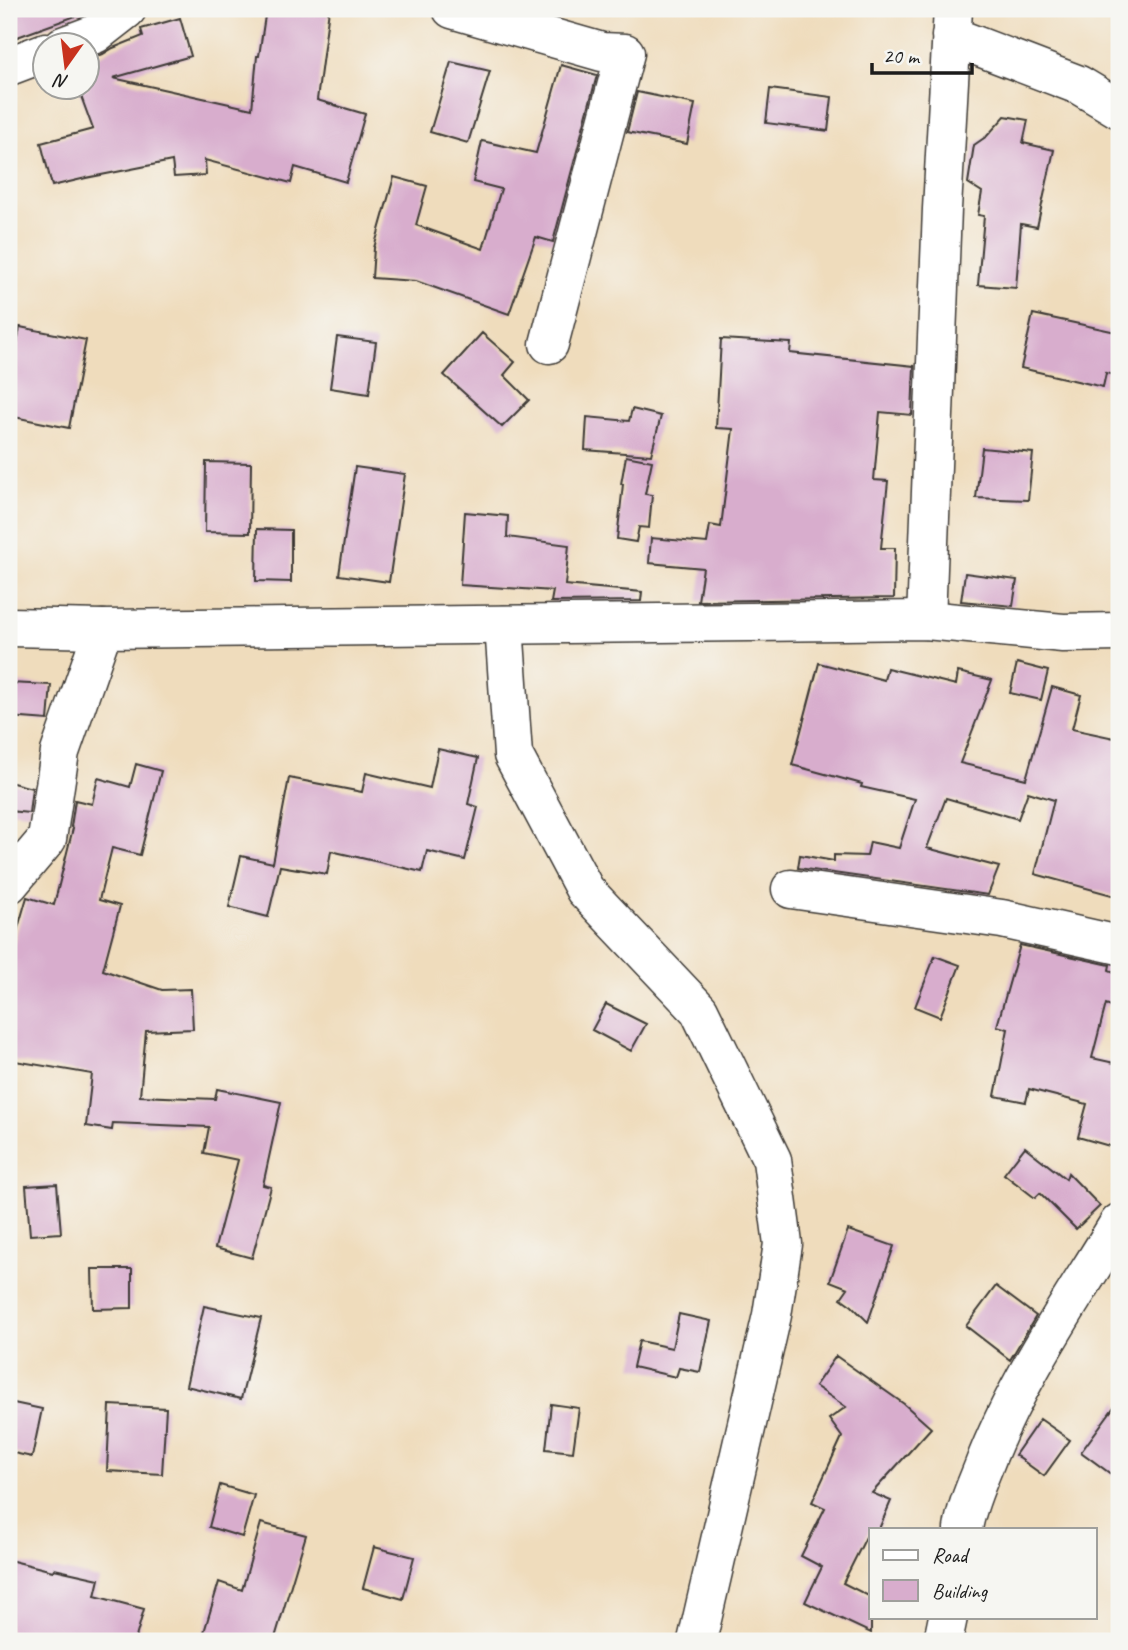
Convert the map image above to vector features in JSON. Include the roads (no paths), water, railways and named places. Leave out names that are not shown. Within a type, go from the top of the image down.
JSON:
[{"type":"street","points":[[97,32],[127,9]]},
{"type":"street","points":[[452,9],[602,52],[625,53],[549,344]]},
{"type":"street","points":[[926,620],[952,22],[1079,85],[1119,109]]},
{"type":"street","points":[[9,66],[32,57]]},
{"type":"street","points":[[9,627],[103,629],[926,620],[1063,634],[1119,632]]},
{"type":"street","points":[[504,625],[513,755],[585,890],[699,1010],[772,1160],[783,1244],[772,1315],[697,1641]]},
{"type":"street","points":[[9,884],[47,839],[60,752],[103,629]]},
{"type":"street","points":[[792,890],[1002,919],[1119,945]]},
{"type":"street","points":[[963,1528],[966,1511],[996,1432],[1048,1338],[1119,1223]]},
{"type":"street","points":[[943,1641],[948,1618]]}]
